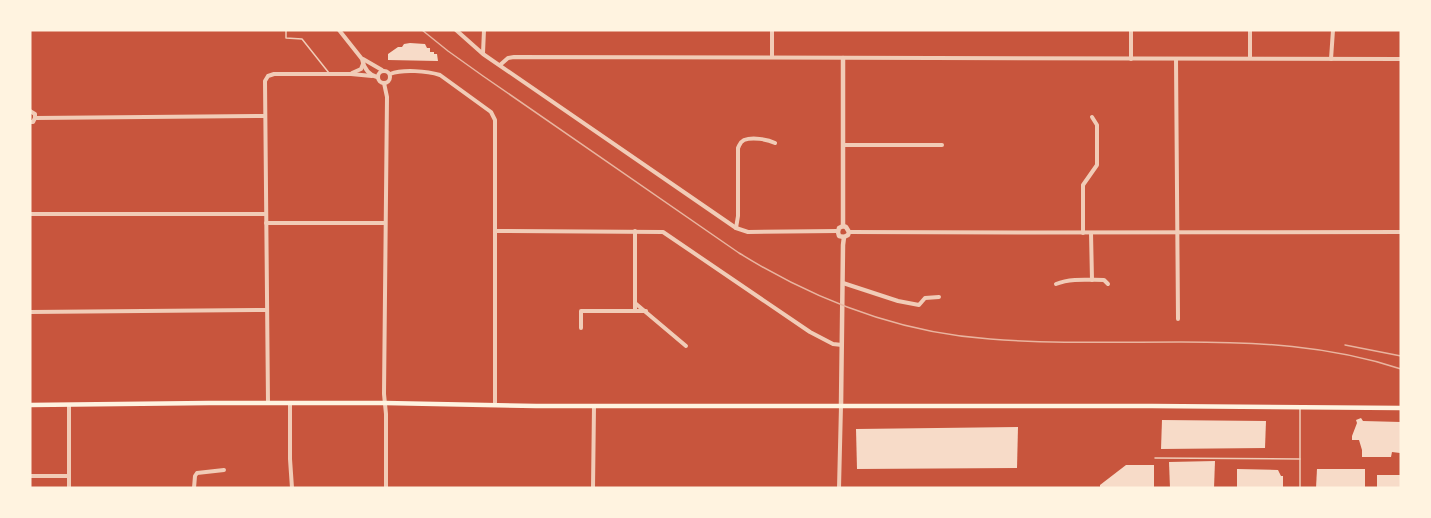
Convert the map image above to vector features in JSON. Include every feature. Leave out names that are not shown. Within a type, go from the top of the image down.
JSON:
[{"type":"main road","points":[[30,405],[290,403],[1401,408]]},
{"type":"street","points":[[339,30],[372,76]]},
{"type":"street","points":[[456,30],[483,54],[736,228],[748,232],[838,231],[843,226]]},
{"type":"street","points":[[483,54],[484,30]]},
{"type":"street","points":[[772,30],[772,57]]},
{"type":"street","points":[[1131,30],[1131,59]]},
{"type":"street","points":[[1250,58],[1251,30]]},
{"type":"street","points":[[1331,59],[1333,30]]},
{"type":"street","points":[[500,65],[508,58],[514,57],[1401,59]]},
{"type":"street","points":[[843,58],[843,226]]},
{"type":"street","points":[[1176,59],[1178,319]]},
{"type":"street","points":[[351,74],[361,69],[362,62]]},
{"type":"street","points":[[362,62],[390,74],[431,72],[440,75],[494,115],[496,124],[495,405]]},
{"type":"street","points":[[377,77],[383,70]]},
{"type":"street","points":[[268,403],[266,78],[270,74],[351,74],[377,77],[380,82],[384,83]]},
{"type":"street","points":[[384,83],[389,80],[390,74]]},
{"type":"street","points":[[384,83],[387,97],[384,394],[386,488]]},
{"type":"street","points":[[30,111],[35,114],[35,118]]},
{"type":"street","points":[[30,122],[33,122],[35,118],[265,116]]},
{"type":"street","points":[[1083,233],[1083,185],[1097,165],[1097,125],[1092,117]]},
{"type":"street","points":[[736,228],[738,148],[745,140],[766,139],[775,142]]},
{"type":"street","points":[[843,145],[942,145]]},
{"type":"street","points":[[30,214],[266,214]]},
{"type":"street","points":[[266,222],[385,223]]},
{"type":"street","points":[[843,226],[849,232]]},
{"type":"street","points":[[495,231],[660,231],[667,233],[810,332],[833,344],[842,345]]},
{"type":"street","points":[[634,231],[635,311]]},
{"type":"street","points":[[838,231],[839,236],[844,237]]},
{"type":"street","points":[[849,232],[1401,232]]},
{"type":"street","points":[[839,488],[843,245],[844,237],[849,232]]},
{"type":"street","points":[[1091,233],[1092,280]]},
{"type":"street","points":[[1056,284],[1065,281],[1092,280],[1104,280],[1108,284]]},
{"type":"street","points":[[843,283],[898,301],[919,305],[925,298],[939,297]]},
{"type":"street","points":[[635,302],[686,346]]},
{"type":"street","points":[[30,312],[267,310]]},
{"type":"street","points":[[581,328],[581,311],[646,311]]},
{"type":"street","points":[[290,403],[292,488]]},
{"type":"street","points":[[69,405],[69,488]]},
{"type":"street","points":[[593,488],[594,406]]},
{"type":"street","points":[[194,488],[195,476],[200,471],[224,470]]},
{"type":"street","points":[[30,476],[69,476]]},
{"type":"lane","points":[[286,30],[286,38],[302,39],[330,74]]},
{"type":"lane","points":[[1300,407],[1300,488]]},
{"type":"lane","points":[[1155,458],[1300,459]]},
{"type":"building","points":[[410,43],[425,44],[427,48],[430,48],[430,52],[437,54],[438,61],[388,60],[388,54]]},
{"type":"building","points":[[1361,418],[1363,421],[1401,422],[1400,453],[1392,452],[1391,457],[1362,457],[1359,440],[1352,440],[1356,420]]},
{"type":"building","points":[[1162,420],[1266,421],[1265,448],[1161,449]]},
{"type":"building","points":[[1018,427],[1017,468],[857,469],[856,429]]},
{"type":"building","points":[[1215,461],[1214,488],[1170,488],[1169,462]]},
{"type":"building","points":[[1126,465],[1154,465],[1154,488],[1100,488],[1100,485]]},
{"type":"building","points":[[1237,469],[1278,470],[1283,476],[1283,488],[1237,488]]},
{"type":"building","points":[[1317,469],[1365,469],[1365,488],[1316,488]]},
{"type":"building","points":[[1377,475],[1401,475],[1401,488],[1377,488]]},
{"type":"railway","points":[[422,30],[483,76],[739,253],[798,285],[859,311],[891,322],[956,336],[1038,342],[1209,342],[1292,346],[1347,355],[1401,369]]},
{"type":"railway","points":[[1345,345],[1401,356]]}]
